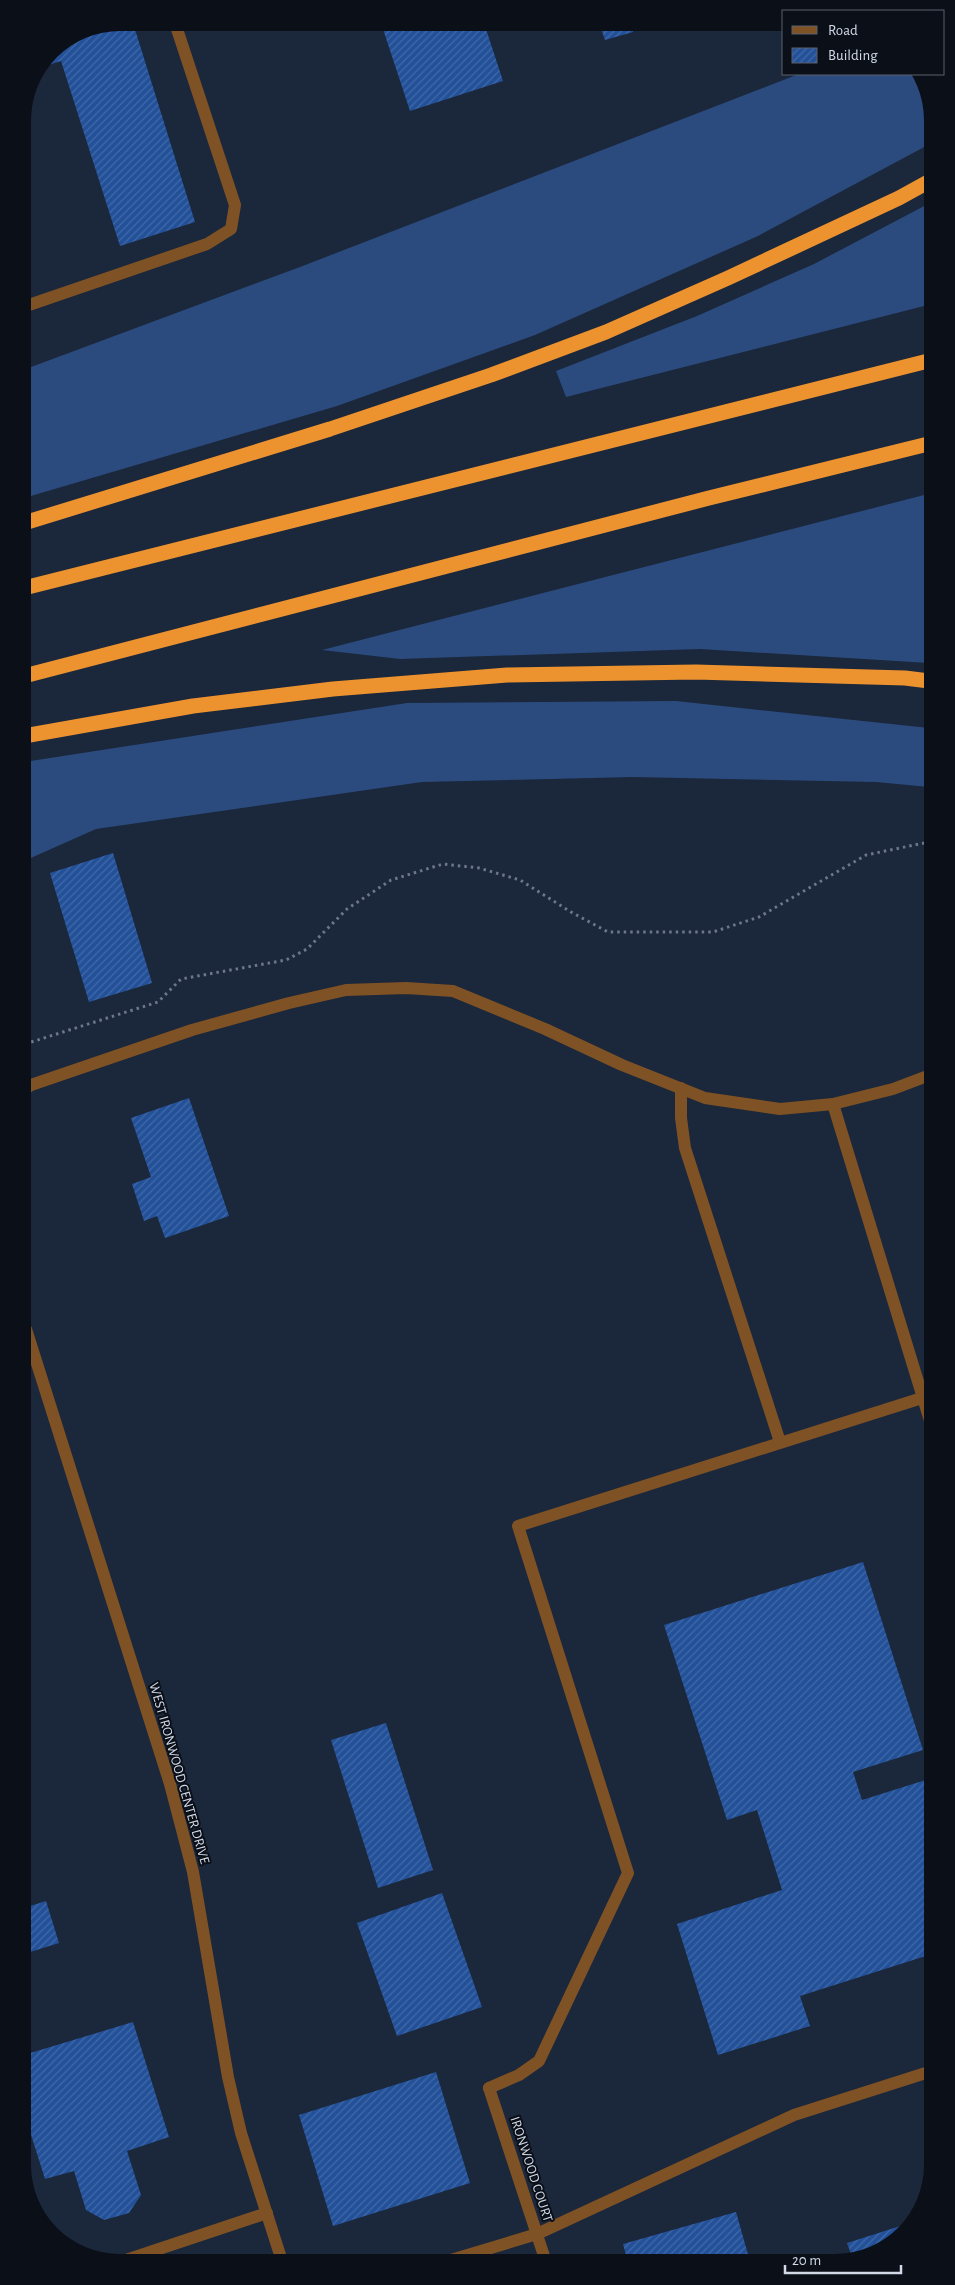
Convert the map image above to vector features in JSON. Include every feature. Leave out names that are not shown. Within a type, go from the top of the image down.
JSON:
[{"type":"highway","points":[[31,521],[330,429],[606,332],[728,278],[899,198],[924,184]]},
{"type":"highway","points":[[31,586],[924,362]]},
{"type":"highway","points":[[31,674],[709,498],[924,445]]},
{"type":"highway","points":[[31,735],[193,706],[334,689],[507,675],[696,672],[905,678],[924,680]]},
{"type":"street","points":[[31,303],[207,244],[231,229],[235,205],[178,31]]},
{"type":"street","points":[[31,1085],[192,1030],[289,1003],[346,990],[406,988],[453,991],[545,1029],[622,1066],[706,1098],[780,1109],[833,1104],[893,1089],[924,1077]]},
{"type":"street","points":[[681,1088],[681,1118],[685,1148],[780,1442],[922,1398]]},
{"type":"street","points":[[833,1104],[924,1404]]},
{"type":"street","name":"WEST IRONWOOD CENTER DRIVE","points":[[31,1345],[170,1784],[193,1872],[228,2077],[241,2133],[280,2254]]},
{"type":"street","name":"IRONWOOD COURT","points":[[543,2254],[489,2088],[519,2075],[539,2061],[628,1873],[518,1526],[780,1442]]},
{"type":"street","points":[[471,2254],[537,2234],[794,2114],[924,2073]]},
{"type":"street","points":[[144,2254],[267,2213]]},
{"type":"path","points":[[31,1042],[158,1002],[181,979],[286,960],[308,949],[347,909],[392,880],[443,864],[478,868],[520,880],[571,912],[608,932],[713,932],[759,917],[866,855],[924,843]]},
{"type":"shaded area","points":[[796,75],[911,75],[921,97],[924,120],[924,147],[758,236],[535,335],[337,406],[31,496],[31,367],[300,267]]},
{"type":"shaded area","points":[[924,206],[924,306],[566,397],[556,371],[697,316],[814,264]]},
{"type":"shaded area","points":[[924,495],[924,663],[700,649],[400,659],[322,650]]},
{"type":"shaded area","points":[[676,701],[924,727],[924,787],[876,782],[633,777],[422,782],[96,829],[31,858],[31,761],[407,703]]},
{"type":"building","points":[[135,31],[195,222],[120,246],[61,61],[51,64],[71,46],[86,38],[109,32]]},
{"type":"building","points":[[384,31],[487,31],[503,81],[410,111]]},
{"type":"building","points":[[602,31],[633,31],[633,32],[605,40]]},
{"type":"building","points":[[113,853],[152,983],[89,1002],[50,873]]},
{"type":"building","points":[[189,1098],[229,1216],[165,1238],[157,1216],[144,1221],[132,1184],[151,1177],[131,1118]]},
{"type":"building","points":[[863,1562],[923,1750],[853,1772],[862,1800],[924,1781],[924,1957],[800,1996],[810,2026],[718,2055],[677,1924],[782,1890],[757,1810],[727,1820],[664,1625]]},
{"type":"building","points":[[386,1723],[433,1870],[378,1888],[331,1740]]},
{"type":"building","points":[[442,1893],[482,2007],[397,2036],[357,1923]]},
{"type":"building","points":[[46,1901],[59,1943],[31,1952],[31,1906]]},
{"type":"building","points":[[133,2022],[169,2137],[127,2151],[141,2195],[129,2213],[104,2220],[86,2210],[74,2171],[45,2179],[31,2135],[31,2053]]},
{"type":"building","points":[[436,2072],[470,2183],[333,2226],[299,2115]]},
{"type":"building","points":[[736,2212],[748,2254],[626,2254],[623,2244]]},
{"type":"building","points":[[899,2226],[874,2245],[858,2251],[850,2252],[847,2243]]}]
